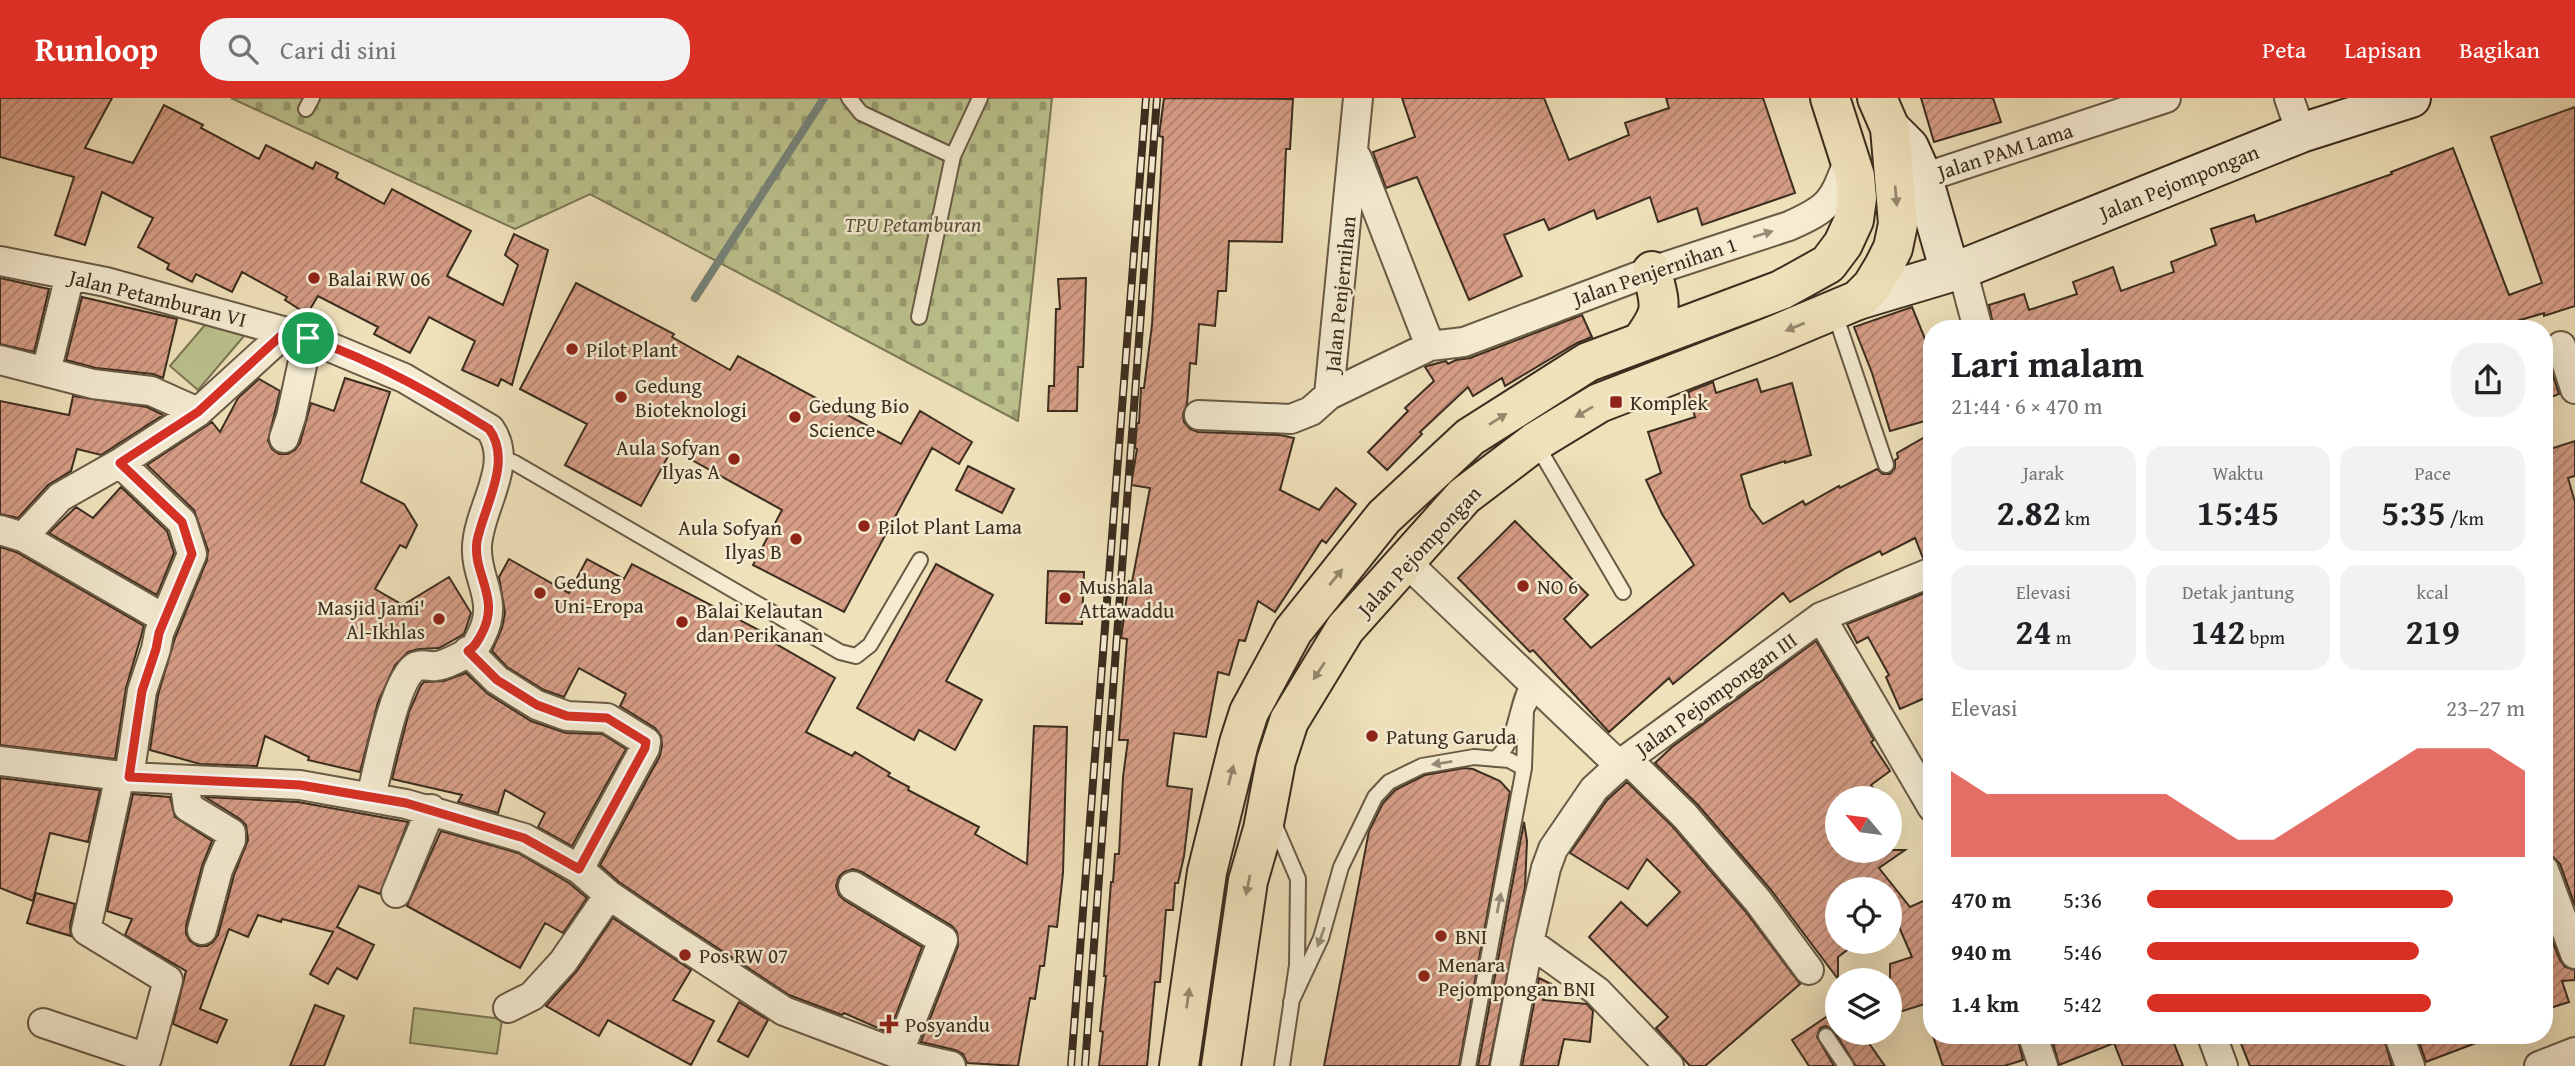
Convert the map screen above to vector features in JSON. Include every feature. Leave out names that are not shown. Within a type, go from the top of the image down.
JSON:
[{"type":"main road","points":[[1830,98],[1850,157]]},
{"type":"main road","points":[[1846,306],[1872,286],[1893,248],[1898,224],[1883,113]]},
{"type":"main road","name":"Jalan Pejompongan","points":[[1179,1066],[1207,872],[1239,743],[1249,712],[1293,631],[1384,517],[1470,437],[1588,362],[1781,290],[1828,264],[1843,244],[1854,220],[1856,176],[1850,157]]},
{"type":"main road","points":[[1641,342],[1655,323],[1661,307],[1652,271]]},
{"type":"main road","name":"Jalan Pejompongan","points":[[1221,1066],[1248,881],[1276,761],[1289,721],[1345,629],[1464,496],[1535,442],[1599,403],[1846,306]]},
{"type":"street","name":"Jalan Penjernihan","points":[[1199,415],[1291,419],[1311,411],[1329,395],[1358,98]]},
{"type":"street","name":"Jalan PAM Lama","points":[[1923,178],[2166,98]]},
{"type":"street","name":"Jalan Pejompongan","points":[[1846,306],[1956,270],[2295,116],[2411,98]]},
{"type":"street","points":[[1883,113],[1909,147],[1923,178],[1975,320]]},
{"type":"street","points":[[1354,152],[1430,346]]},
{"type":"street","name":"Jalan Penjernihan 1","points":[[1329,395],[1430,346],[1464,342],[1652,271],[1811,217],[1829,205],[1850,157]]},
{"type":"street","name":"Jalan Petamburan VI","points":[[0,261],[106,282],[297,335],[404,379],[482,424],[497,439],[500,457]]},
{"type":"street","points":[[46,372],[70,275]]},
{"type":"street","points":[[165,619],[12,534],[60,497],[120,463],[198,412],[297,335]]},
{"type":"street","points":[[284,438],[291,417],[297,335]]},
{"type":"street","points":[[2560,346],[2575,389]]},
{"type":"street","points":[[0,360],[93,384],[151,391],[198,412]]},
{"type":"street","points":[[371,797],[397,694],[405,677],[414,667],[422,664],[442,666],[474,648],[484,632],[489,610],[477,543],[500,457]]},
{"type":"street","points":[[43,1023],[147,1058],[168,980],[86,930],[125,776],[142,691],[165,619],[192,554],[182,522],[120,463]]},
{"type":"street","name":"Jalan Pejompongan III","points":[[1405,561],[1534,684],[1624,763],[1821,617],[1923,576]]},
{"type":"street","points":[[1821,617],[1923,792]]},
{"type":"street","points":[[468,651],[497,680],[537,705],[567,716],[607,718],[646,742],[634,770],[579,869]]},
{"type":"street","points":[[0,761],[125,776],[300,785],[431,809],[524,838],[579,869],[609,895],[785,1011],[898,1054],[951,1066]]},
{"type":"street","points":[[1505,1066],[1529,942],[1553,849],[1594,789],[1624,763],[1685,816],[1758,901],[1809,970]]},
{"type":"street","points":[[192,780],[186,793],[188,807],[231,833],[202,930]]},
{"type":"street","points":[[396,893],[431,809]]},
{"type":"street","points":[[853,886],[943,940],[898,1054]]},
{"type":"street","points":[[2553,894],[2575,954]]},
{"type":"street","points":[[508,1008],[532,996],[555,970],[609,895]]},
{"type":"street","points":[[1529,942],[1597,991],[1669,1066]]},
{"type":"street","points":[[2036,1044],[2043,1066]]},
{"type":"street","points":[[2215,1044],[2222,1066]]},
{"type":"street","points":[[2402,1044],[2410,1066]]},
{"type":"street","points":[[2539,1066],[2575,1052]]},
{"type":"lane","points":[[849,98],[861,113],[953,156]]},
{"type":"lane","points":[[919,317],[953,156],[980,98]]},
{"type":"lane","points":[[1846,306],[1886,465]]},
{"type":"lane","points":[[1535,442],[1623,592]]},
{"type":"lane","points":[[500,457],[515,463],[840,652],[856,656],[870,645],[920,560]]},
{"type":"lane","points":[[1495,759],[1511,739],[1519,702],[1534,684]]},
{"type":"lane","points":[[1468,1066],[1524,768],[1526,710],[1534,684]]},
{"type":"lane","points":[[1291,1002],[1321,938],[1341,867],[1375,797],[1389,782],[1422,766],[1474,757],[1509,760],[1524,768]]},
{"type":"lane","points":[[1267,807],[1298,879],[1297,965],[1282,1066]]},
{"type":"lane","points":[[1832,1045],[1846,1066]]},
{"type":"green space","name":"TPU Petamburan","points":[[231,98],[1052,98],[1018,421],[590,194],[515,229]]},
{"type":"green space","points":[[216,312],[244,336],[198,390],[170,366]]},
{"type":"green space","points":[[414,1008],[502,1019],[497,1054],[410,1043]]},
{"type":"building","points":[[0,98],[112,98],[85,148],[133,163],[164,105],[259,159],[266,145],[313,169],[316,162],[338,173],[336,178],[384,204],[392,189],[471,231],[447,276],[503,305],[518,265],[505,255],[514,234],[548,250],[512,385],[501,379],[498,386],[462,370],[475,341],[429,317],[410,353],[374,334],[378,327],[318,296],[307,314],[285,300],[287,297],[242,272],[232,292],[196,274],[192,282],[167,269],[169,264],[138,247],[153,218],[102,192],[85,245],[55,235],[74,177],[0,157]]},
{"type":"building","points":[[1164,98],[1293,99],[1290,149],[1286,149],[1282,242],[1229,241],[1226,291],[1218,291],[1215,326],[1199,324],[1196,364],[1190,363],[1184,422],[1190,429],[1198,432],[1280,435],[1294,438],[1280,490],[1319,510],[1336,488],[1356,504],[1326,543],[1322,540],[1275,612],[1258,601],[1245,641],[1239,640],[1229,675],[1218,672],[1206,737],[1174,733],[1167,786],[1192,789],[1184,856],[1178,883],[1175,883],[1173,910],[1166,910],[1160,982],[1155,982],[1147,1066],[1099,1066],[1111,882],[1115,854],[1119,854],[1128,740],[1119,740],[1127,639],[1121,638],[1129,581],[1132,582],[1150,488],[1131,485],[1137,449],[1141,388],[1144,388],[1152,325],[1163,137],[1159,136]]},
{"type":"building","points":[[1402,98],[1544,98],[1569,160],[1629,135],[1625,123],[1669,108],[1666,98],[1763,98],[1795,193],[1702,225],[1697,208],[1658,222],[1650,197],[1597,219],[1594,210],[1549,230],[1544,219],[1504,235],[1522,276],[1469,300],[1417,177],[1386,188],[1373,152],[1415,137]]},
{"type":"building","points":[[1921,98],[1993,98],[2001,122],[1934,142]]},
{"type":"building","points":[[2575,107],[2575,306],[2520,320],[1992,320],[1989,305],[2024,294],[2029,310],[2077,294],[2073,282],[2113,267],[2121,291],[2174,272],[2171,262],[2216,245],[2211,229],[2254,215],[2256,222],[2392,174],[2391,172],[2453,148],[2509,295],[2542,283],[2491,137]]},
{"type":"building","points":[[0,278],[49,289],[34,352],[0,344]]},
{"type":"building","points":[[1086,278],[1083,367],[1078,367],[1077,411],[1048,411],[1049,386],[1054,386],[1056,309],[1060,309],[1058,279]]},
{"type":"building","points":[[576,283],[674,334],[672,337],[730,370],[738,356],[901,444],[920,411],[972,442],[959,464],[932,448],[844,612],[753,565],[782,510],[672,449],[641,506],[565,465],[587,424],[520,389]]},
{"type":"building","points":[[82,297],[177,319],[163,378],[153,374],[96,368],[66,360]]},
{"type":"building","points":[[1912,307],[1923,334],[1923,422],[1890,431],[1854,327]]},
{"type":"building","points":[[1582,315],[1592,337],[1577,343],[1505,386],[1502,378],[1473,396],[1468,387],[1420,432],[1422,434],[1387,470],[1368,452],[1408,411],[1405,408],[1434,381],[1425,367],[1470,358]]},
{"type":"building","points":[[2553,375],[2559,394],[2553,396]]},
{"type":"building","points":[[345,378],[390,392],[361,482],[404,504],[417,525],[406,548],[400,545],[375,589],[403,605],[449,577],[471,613],[464,634],[439,648],[408,652],[395,665],[378,702],[360,772],[308,760],[309,757],[265,736],[257,766],[200,764],[150,750],[158,695],[175,638],[207,560],[208,550],[194,510],[147,465],[212,422],[220,432],[238,398],[259,379],[280,391],[268,441],[272,449],[279,454],[288,454],[300,443],[311,403],[334,411]]},
{"type":"building","points":[[1757,379],[1761,392],[1792,383],[1811,455],[1741,475],[1750,507],[1763,524],[1803,501],[1805,505],[1877,469],[1883,474],[1890,474],[1895,468],[1897,453],[1923,438],[1923,558],[1915,538],[1882,555],[1880,551],[1846,568],[1790,602],[1783,593],[1673,684],[1669,678],[1609,732],[1533,650],[1530,652],[1458,578],[1515,521],[1588,595],[1564,619],[1591,648],[1694,565],[1662,514],[1646,480],[1661,473],[1648,432],[1695,417],[1688,392],[1713,382],[1716,393]]},
{"type":"building","points":[[73,396],[147,407],[163,415],[101,455],[77,449],[71,471],[48,485],[18,518],[0,514],[0,401],[69,415]]},
{"type":"building","points":[[2575,441],[2575,476],[2568,478],[2575,502],[2575,906],[2560,864],[2553,857],[2553,448]]},
{"type":"building","points":[[968,466],[1014,489],[1002,513],[956,490]]},
{"type":"building","points":[[121,487],[167,531],[174,553],[157,595],[49,533],[76,507],[93,518]]},
{"type":"building","points":[[0,547],[16,552],[144,626],[126,688],[115,759],[0,745]]},
{"type":"building","points":[[509,559],[569,593],[587,559],[624,579],[632,564],[759,630],[757,633],[835,678],[806,732],[852,756],[855,752],[890,773],[888,776],[909,787],[908,790],[979,827],[975,834],[1027,864],[1034,726],[1067,727],[1063,873],[1057,927],[1049,926],[1044,966],[1040,966],[1035,999],[1030,998],[1018,1066],[967,1063],[963,1054],[955,1050],[921,1042],[958,946],[957,932],[952,926],[862,872],[853,869],[839,877],[836,886],[839,895],[922,947],[889,1033],[844,1013],[842,1015],[789,995],[619,882],[600,865],[660,756],[661,736],[655,728],[620,706],[626,694],[579,668],[564,697],[544,690],[507,667],[492,651],[505,613],[499,577]]},
{"type":"building","points":[[936,564],[993,595],[946,681],[982,700],[955,750],[919,730],[914,740],[857,708]]},
{"type":"building","name":"Mushala Attawaddu","points":[[1048,571],[1084,572],[1082,624],[1046,623]]},
{"type":"building","points":[[1923,594],[1923,699],[1900,709],[1886,677],[1889,675],[1868,637],[1857,643],[1847,624]]},
{"type":"building","points":[[1816,641],[1874,740],[1871,742],[1890,771],[1872,786],[1825,786],[1825,863],[1886,863],[1879,868],[1886,877],[1825,877],[1825,954],[1842,954],[1838,957],[1838,968],[1830,968],[1771,890],[1698,805],[1655,763],[1672,747]]},
{"type":"building","points":[[466,673],[488,694],[531,721],[566,733],[602,734],[626,749],[572,846],[538,827],[545,813],[505,790],[498,813],[458,802],[462,795],[392,779],[409,712],[421,685],[424,682],[444,681]]},
{"type":"building","name":"Menara Pejompongan BNI","points":[[1464,768],[1473,769],[1500,781],[1510,792],[1459,1066],[1324,1066],[1369,831],[1383,803],[1395,790],[1425,775]]},
{"type":"building","points":[[0,778],[100,790],[88,842],[50,833],[33,901],[0,888]]},
{"type":"building","points":[[1627,782],[1673,827],[1745,911],[1800,984],[1705,1066],[1690,1066],[1656,1028],[1668,1017],[1589,937],[1621,902],[1647,926],[1680,892],[1647,859],[1628,889],[1570,853],[1607,800]]},
{"type":"building","points":[[133,794],[170,797],[175,817],[212,841],[202,866],[186,926],[190,941],[198,946],[207,946],[218,935],[234,875],[248,840],[246,825],[240,819],[205,797],[298,802],[408,822],[380,894],[359,886],[337,927],[374,945],[357,979],[337,968],[328,984],[310,974],[333,932],[258,915],[248,937],[229,929],[200,1009],[227,1020],[217,1043],[173,1024],[186,971],[125,935],[132,919],[107,911]]},
{"type":"building","points":[[1524,822],[1527,841],[1525,887],[1489,1066],[1478,1066]]},
{"type":"building","points":[[441,831],[518,853],[569,883],[587,898],[563,933],[545,923],[520,968],[407,906]]},
{"type":"building","points":[[36,893],[75,904],[70,926],[71,936],[27,923]]},
{"type":"building","points":[[1902,897],[1910,907],[1923,901],[1923,1005],[1902,1011],[1902,968],[1890,968],[1890,964],[1912,957],[1902,934]]},
{"type":"building","points":[[613,918],[691,970],[673,1000],[714,1021],[691,1065],[608,1020],[599,1036],[546,1006],[577,971]]},
{"type":"building","points":[[2553,943],[2565,967],[2575,970],[2575,980],[2562,981],[2569,1002],[2553,1007]]},
{"type":"building","points":[[1539,978],[1551,984],[1543,1000],[1587,1004],[1593,1011],[1590,1042],[1564,1039],[1558,1066],[1522,1066]]},
{"type":"building","points":[[739,1002],[768,1020],[748,1057],[718,1041]]},
{"type":"building","points":[[315,1005],[344,1016],[324,1066],[290,1066]]},
{"type":"building","points":[[1825,1018],[1825,1026],[1820,1028],[1817,1037],[1834,1066],[1809,1066],[1792,1040]]},
{"type":"building","points":[[1936,1044],[2019,1044],[2023,1060],[2004,1066],[1943,1066]]},
{"type":"building","points":[[2053,1044],[2112,1044],[2059,1065]]},
{"type":"building","points":[[2114,1044],[2174,1044],[2183,1066],[2123,1066]]},
{"type":"building","points":[[2241,1044],[2385,1044],[2392,1066],[2250,1066]]},
{"type":"building","points":[[2420,1044],[2473,1044],[2426,1062]]},
{"type":"building","points":[[1843,1045],[1870,1045],[1885,1066],[1856,1066]]},
{"type":"waterway","points":[[695,298],[824,98]]},
{"type":"railway","points":[[1071,1066],[1146,98]]},
{"type":"railway","points":[[1085,1066],[1157,98]]},
{"type":"place","name":"Balai RW 06","points":[[314,278]]},
{"type":"place","name":"Pilot Plant","points":[[572,349]]},
{"type":"place","name":"Gedung Bioteknologi","points":[[621,397]]},
{"type":"place","name":"Komplek","points":[[1616,402]]},
{"type":"place","name":"Gedung Bio Science","points":[[795,417]]},
{"type":"place","name":"Aula Sofyan Ilyas A","points":[[734,459]]},
{"type":"place","name":"Pilot Plant Lama","points":[[864,526]]},
{"type":"place","name":"Aula Sofyan Ilyas B","points":[[796,539]]},
{"type":"place","name":"NO 6","points":[[1523,586]]},
{"type":"place","name":"Gedung Uni-Eropa","points":[[540,593]]},
{"type":"place","name":"Mushala Attawaddu","points":[[1065,598]]},
{"type":"place","name":"Masjid Jami' Al-Ikhlas","points":[[439,619]]},
{"type":"place","name":"Balai Kelautan dan Perikanan","points":[[682,622]]},
{"type":"place","name":"Patung Garuda","points":[[1372,736]]},
{"type":"place","name":"BNI","points":[[1441,936]]},
{"type":"place","name":"Pos RW 07","points":[[685,955]]},
{"type":"place","name":"Menara Pejompongan BNI","points":[[1424,976]]},
{"type":"place","name":"Posyandu","points":[[889,1024]]},
{"type":"route","points":[[286,331],[308,338],[404,379],[489,429],[497,439],[500,457],[477,543],[489,610],[484,632],[474,648],[468,651],[497,680],[537,705],[567,716],[607,718],[646,742],[579,869],[524,838],[406,803],[300,785],[129,777],[142,691],[159,633],[192,554],[182,522],[120,463],[198,412],[286,331]]}]
